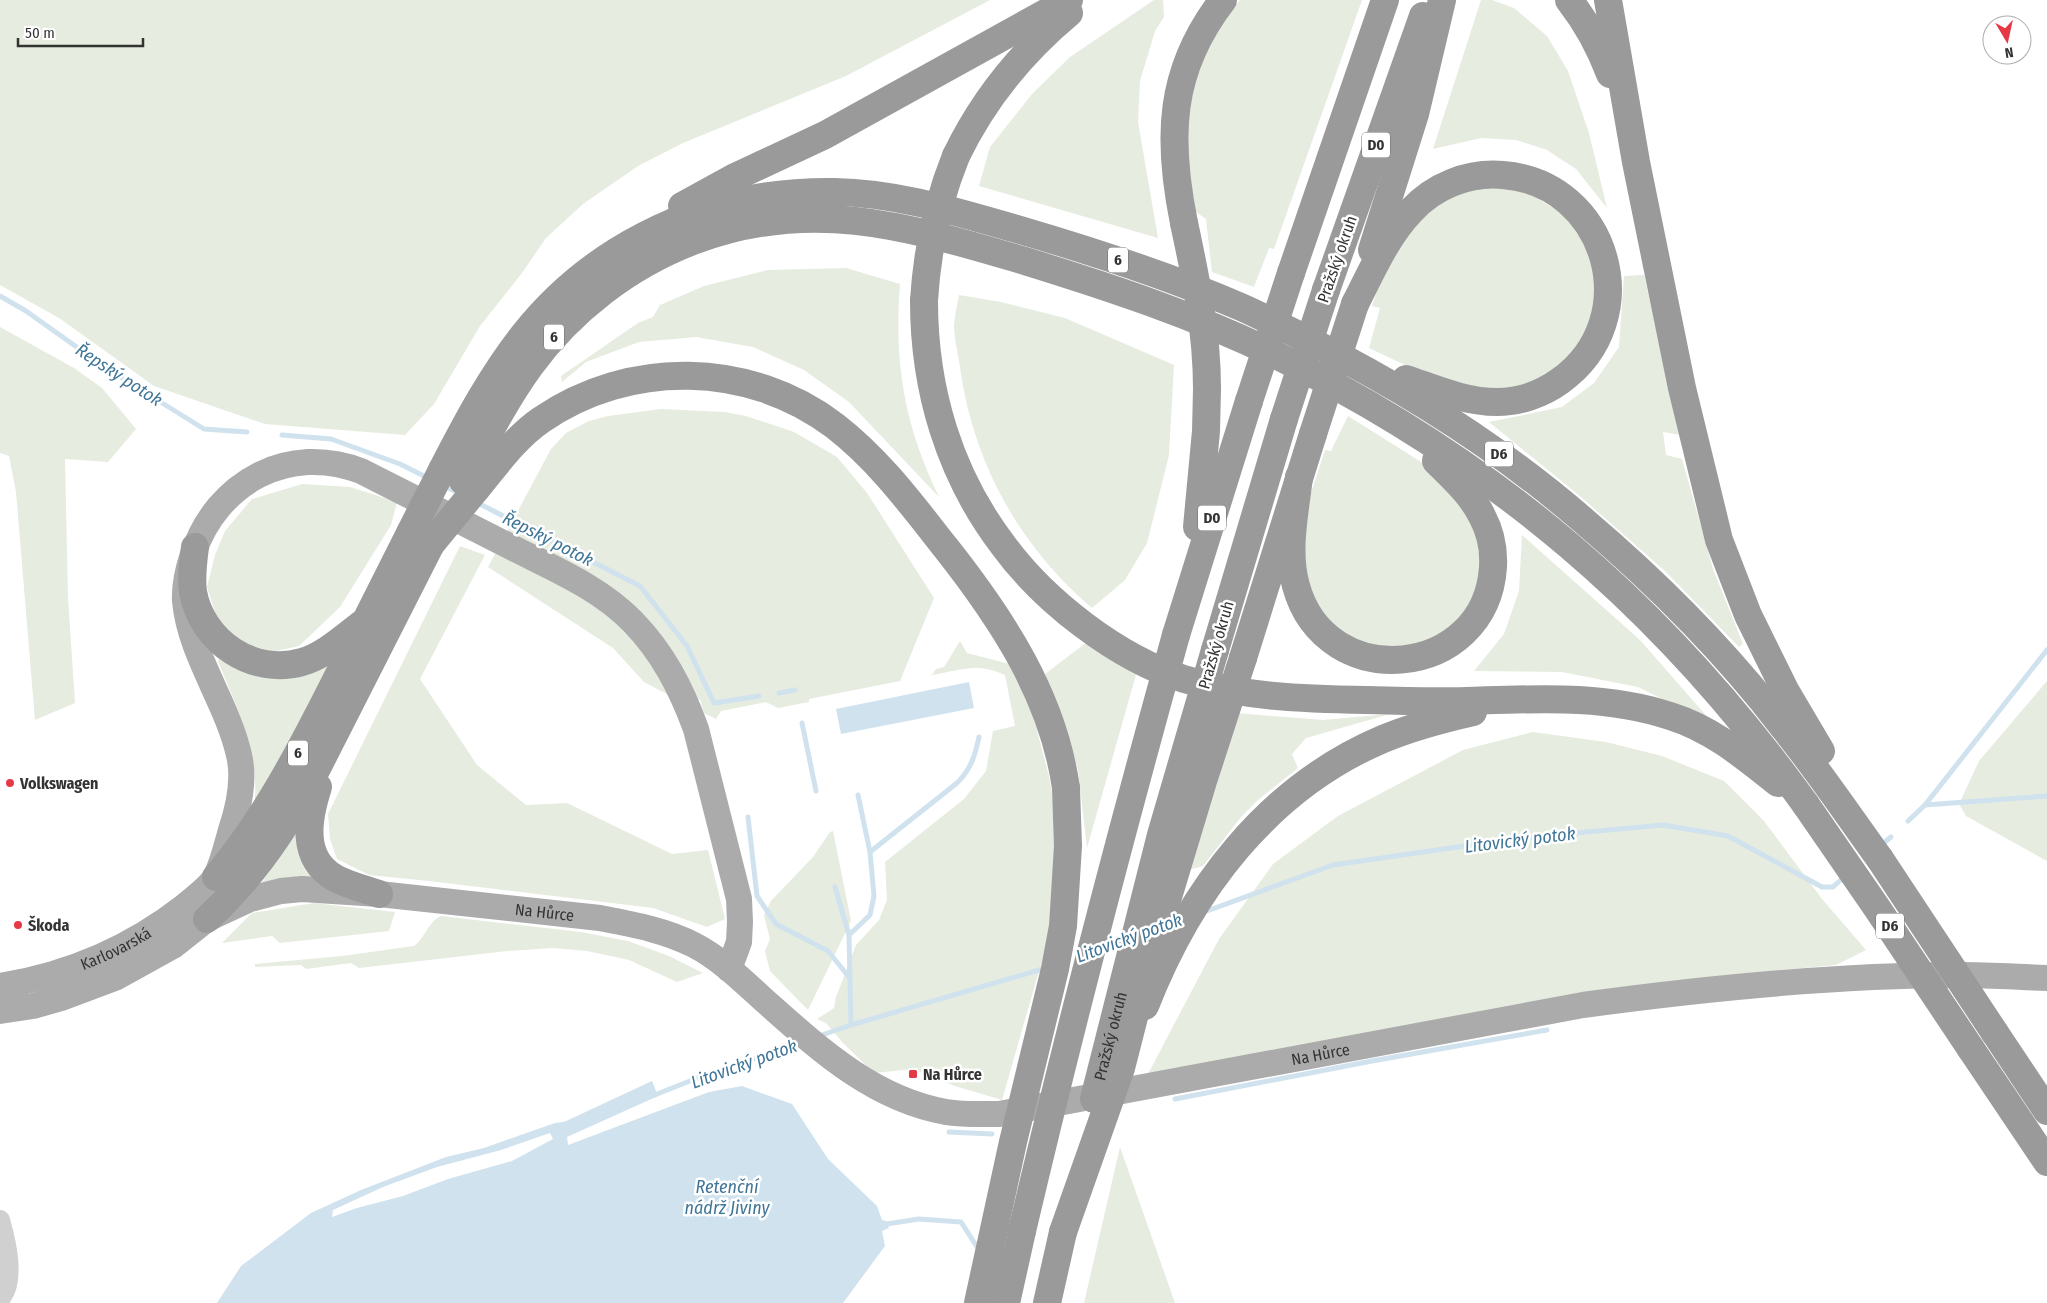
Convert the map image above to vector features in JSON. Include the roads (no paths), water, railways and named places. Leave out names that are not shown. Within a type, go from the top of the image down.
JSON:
[{"type":"highway","points":[[605,259],[646,226],[698,196],[825,135],[1069,0]]},
{"type":"highway","points":[[1086,0],[1051,28],[1020,59],[1003,79],[978,115],[956,156],[935,218],[927,262],[924,300],[926,350],[933,395],[945,438],[962,479],[984,517],[1009,554],[1049,596],[1090,629],[1128,653],[1163,671],[1204,685],[1279,698],[1447,701],[1558,698],[1617,704],[1672,716],[1710,733],[1732,747],[1806,805]]},
{"type":"highway","points":[[1191,586],[1206,431],[1207,354],[1204,320],[1177,190],[1174,118],[1182,79],[1192,52],[1209,19],[1223,0]]},
{"type":"highway","name":"D0","points":[[1006,1303],[1064,1052],[1118,844],[1176,635],[1291,273],[1385,0]]},
{"type":"highway","name":"Pražský okruh","points":[[1047,1303],[1103,1062],[1161,836],[1215,650],[1284,419],[1326,290],[1428,0]]},
{"type":"highway","points":[[1121,1068],[1146,970],[1203,781],[1415,114],[1442,0]]},
{"type":"highway","points":[[1569,0],[1590,29],[1601,50],[1636,162]]},
{"type":"highway","points":[[1608,0],[1636,162],[1684,397],[1718,540],[1739,595],[1834,786]]},
{"type":"highway","points":[[1333,353],[1463,398],[1498,402],[1523,398],[1556,384],[1574,370],[1588,354],[1598,336],[1605,314],[1608,280],[1600,243],[1589,224],[1568,201],[1554,191],[1534,181],[1508,175],[1483,174],[1449,184],[1428,196],[1410,212],[1390,238],[1355,304]]},
{"type":"highway","name":"6","points":[[461,479],[481,396],[509,352],[554,300],[605,259],[644,236],[678,220],[706,210],[749,199],[816,192],[883,196],[978,218],[1120,261],[1248,310],[1333,353]]},
{"type":"highway","name":"6","points":[[216,877],[249,836],[280,788],[366,621],[461,479],[530,365],[558,332],[590,301],[632,272],[688,243],[746,225],[790,218],[834,218],[888,224],[1004,255],[1170,309],[1232,334],[1280,357],[1386,414]]},
{"type":"highway","name":"D6","points":[[1333,353],[1418,400],[1498,453],[1582,518],[1648,578],[1707,638],[1834,786],[1880,859],[2047,1111]]},
{"type":"highway","points":[[420,538],[461,479],[560,409],[600,390],[643,378],[688,375],[733,380],[776,392],[815,412],[851,439],[883,470],[967,574],[994,612],[1017,649],[1033,680],[1051,725],[1063,767],[1068,823],[1066,903],[1055,969],[1013,1142],[978,1303]]},
{"type":"highway","points":[[1299,477],[1292,547],[1292,571],[1300,600],[1315,624],[1342,647],[1365,657],[1377,659],[1404,660],[1417,658],[1450,642],[1475,618],[1490,587],[1493,551],[1488,530],[1477,506],[1456,481],[1386,414]]},
{"type":"highway","name":"D6","points":[[1386,414],[1467,466],[1543,524],[1610,580],[1672,641],[1736,714],[1806,805],[2047,1162]]},
{"type":"highway","name":"6","points":[[207,919],[238,888],[266,854],[300,801],[335,734],[420,538]]},
{"type":"highway","points":[[195,547],[192,580],[201,617],[212,633],[224,645],[250,660],[271,665],[304,662],[325,651],[366,621]]},
{"type":"highway","points":[[1063,1232],[1121,1068],[1151,990],[1193,909],[1213,879],[1246,837],[1283,800],[1312,778],[1360,750],[1405,731],[1456,716],[1531,699]]},
{"type":"highway","points":[[335,734],[309,821],[311,845],[317,860],[328,873],[343,882],[379,894]]},
{"type":"main road","points":[[216,877],[237,809],[241,767],[237,748],[197,646],[187,613],[184,591],[195,547],[206,524],[221,504],[241,485],[274,468],[295,463],[332,463],[362,471],[570,577],[605,597],[632,621],[663,659],[681,691],[696,729],[738,899],[740,914],[739,936],[729,969]]},
{"type":"main road","name":"Karlovarská","points":[[0,986],[54,975],[104,956],[157,926],[190,901],[216,877]]},
{"type":"main road","points":[[207,919],[250,899],[281,891],[302,889],[379,894]]},
{"type":"main road","name":"Na Hůrce","points":[[379,894],[580,916],[620,922],[678,938],[707,953],[729,969],[841,1066],[872,1086],[901,1100],[948,1112],[999,1114],[1573,1007],[1679,992],[1856,978],[1961,975],[2047,978]]},
{"type":"main road","name":"Karlovarská","points":[[0,1010],[33,1006],[117,978],[155,957],[207,919]]},
{"type":"street","points":[[0,1220],[8,1245],[9,1270],[4,1294],[0,1299]]},
{"type":"water","points":[[969,682],[974,708],[841,734],[836,709]]},
{"type":"water","name":"Retenční nádrž Jiviny","points":[[652,1081],[658,1096],[567,1137],[568,1145],[709,1092],[742,1086],[792,1104],[828,1159],[877,1206],[882,1220],[886,1221],[889,1228],[882,1231],[885,1246],[843,1303],[217,1303],[241,1266],[311,1213],[361,1190],[446,1157],[484,1148],[555,1123],[564,1122]],"holes":[[[550,1133],[553,1139],[512,1161],[448,1179],[403,1196],[357,1208],[332,1217],[333,1210],[383,1187],[437,1167],[501,1150]]]},
{"type":"waterway","name":"Řepský potok","points":[[0,296],[26,311],[109,370],[204,429],[247,432]]},
{"type":"waterway","name":"Řepský potok","points":[[282,435],[331,439],[400,464],[428,478]]},
{"type":"waterway","name":"Řepský potok","points":[[443,485],[460,494]]},
{"type":"waterway","name":"Řepský potok","points":[[476,502],[640,586],[687,646],[714,703],[759,696]]},
{"type":"waterway","points":[[1925,805],[2047,650]]},
{"type":"waterway","name":"Řepský potok","points":[[779,693],[795,690]]},
{"type":"waterway","name":"Řepský potok","points":[[802,723],[816,791]]},
{"type":"waterway","points":[[849,935],[870,915],[874,896],[870,852],[957,783],[966,773],[972,762],[979,737]]},
{"type":"waterway","points":[[858,795],[870,852]]},
{"type":"waterway","name":"Litovický potok","points":[[1908,821],[1925,805],[2047,796]]},
{"type":"waterway","points":[[748,817],[757,896],[776,924],[828,951],[849,977]]},
{"type":"waterway","name":"Litovický potok","points":[[1204,912],[1333,865],[1520,838],[1663,825],[1728,836],[1822,887],[1833,887],[1845,876]]},
{"type":"waterway","name":"Litovický potok","points":[[1880,846],[1891,837]]},
{"type":"waterway","name":"Řepský potok","points":[[835,887],[849,935],[851,1025]]},
{"type":"waterway","name":"Litovický potok","points":[[1101,949],[1126,940]]},
{"type":"waterway","name":"Litovický potok","points":[[819,1036],[1046,968]]},
{"type":"waterway","points":[[1175,1099],[1547,1030]]},
{"type":"waterway","name":"Litovický potok","points":[[652,1096],[705,1075],[802,1043]]},
{"type":"waterway","points":[[949,1132],[992,1134]]},
{"type":"waterway","points":[[880,1225],[919,1219],[961,1222],[979,1250]]},
{"type":"place","name":"Volkswagen","points":[[10,783]]},
{"type":"place","name":"Škoda","points":[[18,925]]},
{"type":"place","name":"Na Hůrce","points":[[913,1074]]}]
